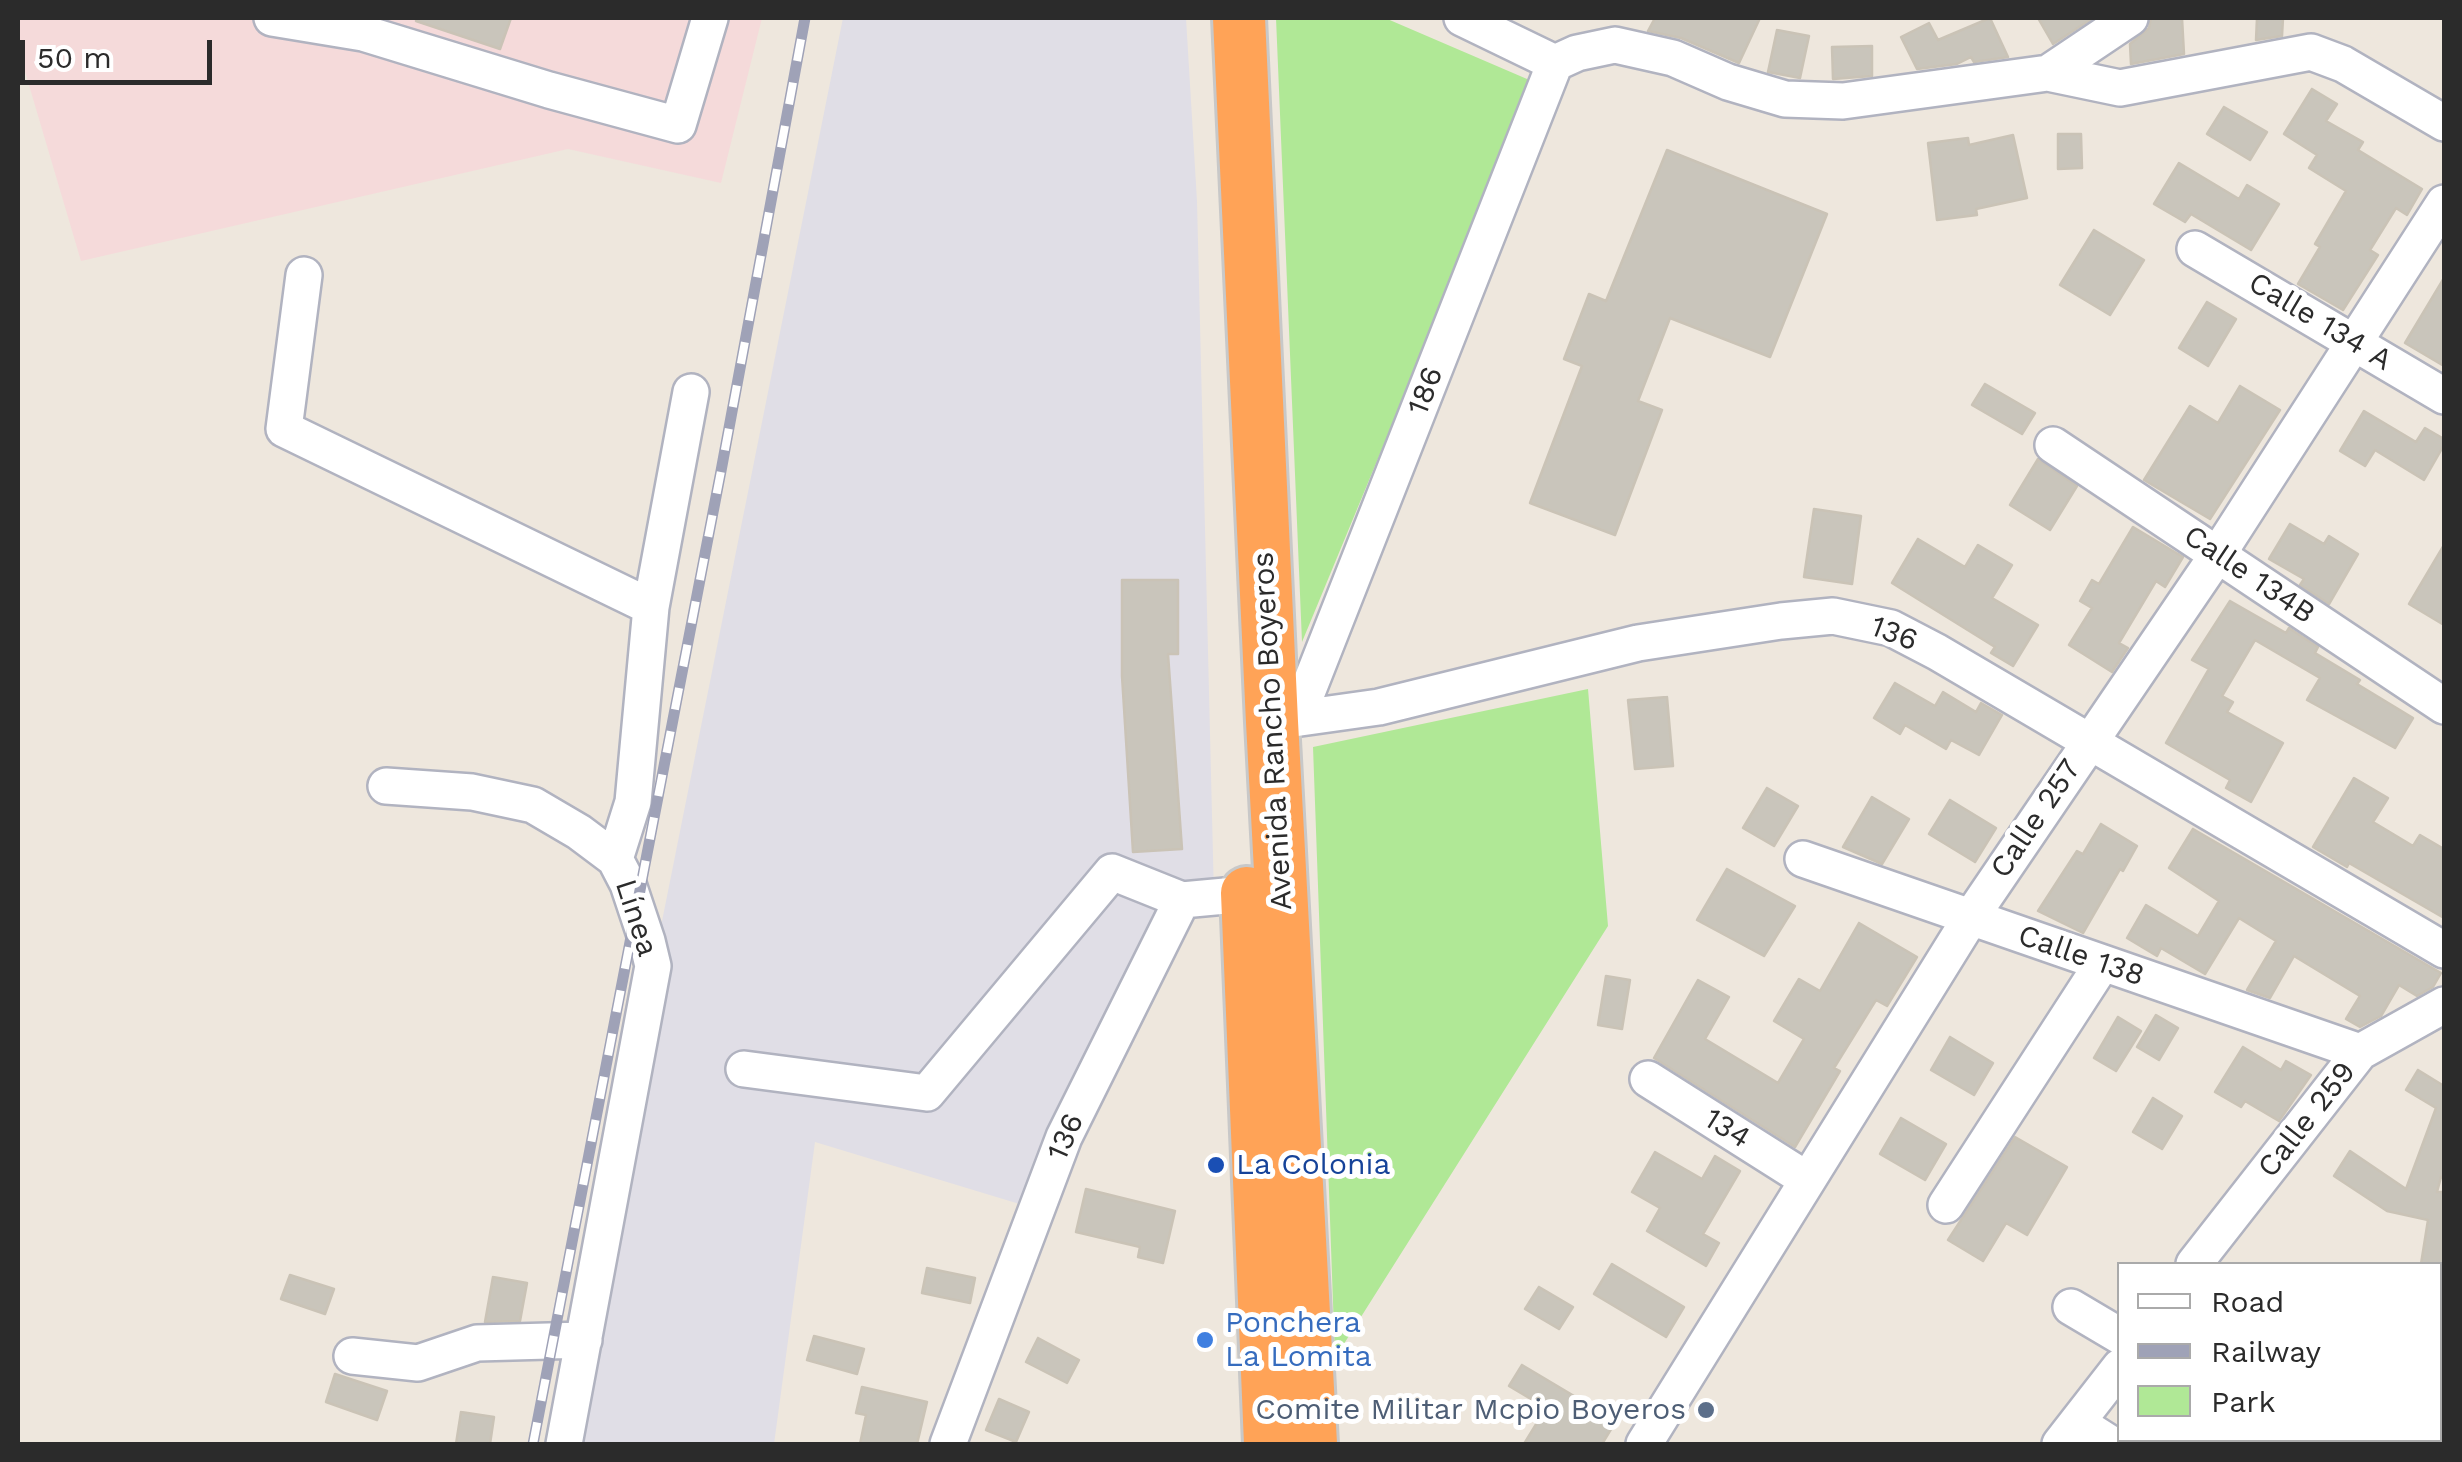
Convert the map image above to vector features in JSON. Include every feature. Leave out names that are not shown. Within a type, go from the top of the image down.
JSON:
[{"type":"highway","name":"Avenida Rancho Boyeros","points":[[1203,18],[1270,1444]]},
{"type":"highway","name":"Avenida Rancho Boyeros","points":[[1239,18],[1284,720],[1311,1444]]},
{"type":"street","points":[[291,19],[363,33],[678,125],[710,18]]},
{"type":"street","points":[[1462,18],[1555,63],[1577,53],[1616,45],[1673,58],[1728,82],[1785,99],[1843,101],[2048,73],[2120,88],[2311,52],[2344,64],[2444,123]]},
{"type":"street","points":[[2048,73],[2130,18]]},
{"type":"street","name":"186","points":[[1284,720],[1555,63]]},
{"type":"street","name":"Calle 257","points":[[1644,1444],[1971,917],[2218,554],[2444,203]]},
{"type":"street","name":"Calle 134 A","points":[[2195,248],[2444,396]]},
{"type":"street","points":[[304,276],[284,429],[651,607]]},
{"type":"street","name":"Línea","points":[[564,1444],[652,966],[628,884],[615,860],[633,802],[651,607],[690,392]]},
{"type":"street","name":"Calle 134B","points":[[2053,444],[2444,706]]},
{"type":"street","name":"136","points":[[1284,720],[1379,707],[1638,643],[1781,620],[1832,616],[1892,628],[2444,950]]},
{"type":"street","points":[[386,786],[472,792],[533,805],[579,832],[615,860]]},
{"type":"street","name":"Calle 138","points":[[1803,860],[2360,1052]]},
{"type":"street","points":[[744,1069],[927,1093],[1112,872],[1182,900],[1247,894]]},
{"type":"street","name":"136","points":[[948,1444],[1064,1137],[1182,900]]},
{"type":"street","points":[[1946,1205],[2102,964]]},
{"type":"street","name":"Calle 259","points":[[2198,1262],[2360,1052],[2444,1005]]},
{"type":"street","name":"134","points":[[1648,1080],[1806,1179]]},
{"type":"street","points":[[2070,1307],[2117,1334]]},
{"type":"street","points":[[352,1356],[418,1363],[477,1343],[584,1340]]},
{"type":"street","points":[[2110,1444],[2069,1434],[2117,1371]]},
{"type":"shaded area","points":[[18,18],[762,18],[721,183],[568,149],[81,261],[18,48]]},
{"type":"shaded area","points":[[843,18],[1186,18],[1197,201],[1214,897],[1182,901],[1036,1209],[815,1142],[774,1444],[564,1444],[653,966]]},
{"type":"green space","points":[[1276,18],[1385,18],[1534,82],[1302,642]]},
{"type":"green space","points":[[1588,689],[1608,926],[1335,1358],[1313,747]]},
{"type":"building","points":[[511,18],[500,49],[416,21]]},
{"type":"building","points":[[1655,18],[1760,18],[1739,63],[1681,38],[1648,31]]},
{"type":"building","points":[[1990,18],[2008,57],[1974,62],[1971,57],[1957,64],[1917,69],[1901,37],[1929,23],[1938,40]]},
{"type":"building","points":[[2038,18],[2093,18],[2053,44]]},
{"type":"building","points":[[2151,18],[2182,18],[2184,54],[2131,64],[2130,44],[2149,28]]},
{"type":"building","points":[[2257,18],[2283,18],[2282,36],[2256,40]]},
{"type":"building","points":[[1777,30],[1809,36],[1800,78],[1768,72]]},
{"type":"building","points":[[1872,46],[1872,76],[1833,79],[1832,47]]},
{"type":"building","points":[[2312,89],[2337,104],[2326,121],[2363,142],[2358,150],[2422,189],[2407,215],[2396,208],[2370,250],[2378,255],[2343,310],[2298,284],[2320,247],[2315,244],[2346,191],[2309,168],[2317,155],[2284,134]]},
{"type":"building","points":[[2224,107],[2267,132],[2250,160],[2207,134]]},
{"type":"building","points":[[2058,134],[2081,134],[2082,168],[2058,169]]},
{"type":"building","points":[[2013,135],[2027,198],[1976,209],[1977,215],[1937,220],[1928,143],[1968,138],[1969,145]]},
{"type":"building","points":[[1667,150],[1827,214],[1770,357],[1670,318],[1638,401],[1662,410],[1615,535],[1530,503],[1582,366],[1564,359],[1589,294],[1606,301]]},
{"type":"building","points":[[2179,163],[2239,199],[2247,185],[2279,204],[2251,250],[2191,214],[2185,222],[2154,204]]},
{"type":"building","points":[[2094,230],[2144,260],[2110,315],[2060,285]]},
{"type":"building","points":[[2444,278],[2444,366],[2405,343]]},
{"type":"building","points":[[2207,302],[2236,319],[2208,366],[2179,348]]},
{"type":"building","points":[[1985,384],[2035,413],[2022,434],[1972,405]]},
{"type":"building","points":[[2240,386],[2280,410],[2210,519],[2144,480],[2190,406],[2218,423]]},
{"type":"building","points":[[2364,411],[2416,442],[2425,428],[2444,439],[2424,480],[2375,450],[2365,466],[2340,451]]},
{"type":"building","points":[[2038,459],[2077,486],[2050,530],[2010,505]]},
{"type":"building","points":[[1814,509],[1861,516],[1852,584],[1804,577]]},
{"type":"building","points":[[2290,524],[2324,544],[2329,536],[2358,554],[2329,604],[2300,585],[2304,579],[2269,559]]},
{"type":"building","points":[[2133,527],[2183,557],[2165,587],[2156,581],[2119,643],[2128,648],[2112,672],[2069,645],[2092,608],[2080,601],[2092,580],[2099,584]]},
{"type":"building","points":[[1918,539],[1965,567],[1978,545],[2012,565],[1992,598],[2038,625],[2013,666],[1991,653],[1995,647],[1892,583]]},
{"type":"building","points":[[2444,545],[2444,625],[2409,604]]},
{"type":"building","points":[[1122,580],[1178,580],[1178,654],[1168,654],[1182,849],[1133,852],[1122,676]]},
{"type":"building","points":[[2230,601],[2286,633],[2289,628],[2318,647],[2315,653],[2360,680],[2357,684],[2413,718],[2395,748],[2307,700],[2320,678],[2255,640],[2222,696],[2233,702],[2227,712],[2283,743],[2251,802],[2226,788],[2230,780],[2166,743],[2209,669],[2192,660]]},
{"type":"building","points":[[1895,683],[1935,706],[1943,692],[1976,712],[1981,703],[2002,715],[1979,755],[1951,740],[1946,749],[1905,725],[1900,734],[1874,718]]},
{"type":"building","points":[[1667,697],[1673,766],[1635,769],[1628,700]]},
{"type":"building","points":[[2354,778],[2388,798],[2373,822],[2413,846],[2420,835],[2444,849],[2444,918],[2349,863],[2347,867],[2313,847]]},
{"type":"building","points":[[1767,788],[1798,806],[1774,846],[1743,828]]},
{"type":"building","points":[[1872,797],[1909,819],[1882,864],[1843,847]]},
{"type":"building","points":[[1950,800],[1996,828],[1975,862],[1929,834]]},
{"type":"building","points":[[2101,824],[2137,846],[2083,933],[2038,911],[2077,851],[2083,854]]},
{"type":"building","points":[[2193,829],[2441,973],[2433,987],[2417,996],[2399,985],[2381,1016],[2360,1027],[2346,1019],[2360,996],[2294,956],[2270,998],[2247,990],[2276,941],[2239,918],[2205,974],[2161,948],[2157,956],[2127,938],[2146,905],[2198,936],[2219,901],[2169,868]]},
{"type":"building","points":[[1727,869],[1795,906],[1764,956],[1697,920]]},
{"type":"building","points":[[1859,923],[1917,957],[1887,1006],[1876,1000],[1834,1068],[1840,1071],[1795,1147],[1654,1058],[1698,980],[1729,997],[1705,1039],[1778,1083],[1804,1039],[1774,1021],[1799,979],[1820,991]]},
{"type":"building","points":[[1606,976],[1630,980],[1622,1029],[1598,1025]]},
{"type":"building","points":[[2156,1015],[2178,1028],[2159,1060],[2137,1047]]},
{"type":"building","points":[[2118,1017],[2141,1031],[2116,1071],[2094,1058]]},
{"type":"building","points":[[1950,1037],[1993,1063],[1974,1095],[1931,1070]]},
{"type":"building","points":[[2243,1047],[2281,1070],[2286,1061],[2311,1075],[2279,1121],[2245,1101],[2241,1107],[2215,1092]]},
{"type":"building","points":[[2418,1070],[2444,1086],[2444,1178],[2441,1177],[2437,1192],[2444,1192],[2444,1264],[2421,1262],[2428,1220],[2387,1211],[2334,1176],[2350,1151],[2406,1189],[2436,1108],[2406,1090]]},
{"type":"building","points":[[2153,1098],[2182,1116],[2162,1149],[2133,1132]]},
{"type":"building","points":[[1901,1118],[1946,1144],[1925,1180],[1880,1154]]},
{"type":"building","points":[[2015,1137],[2067,1167],[2027,1235],[2006,1223],[1983,1261],[1948,1240]]},
{"type":"building","points":[[1655,1152],[1702,1179],[1715,1156],[1740,1171],[1703,1234],[1719,1243],[1706,1266],[1647,1231],[1660,1208],[1632,1192]]},
{"type":"building","points":[[1086,1189],[1175,1211],[1163,1263],[1138,1257],[1140,1247],[1076,1232]]},
{"type":"building","points":[[1612,1264],[1684,1307],[1666,1337],[1594,1294]]},
{"type":"building","points":[[927,1268],[975,1278],[970,1303],[922,1293]]},
{"type":"building","points":[[290,1275],[334,1289],[325,1314],[281,1299]]},
{"type":"building","points":[[493,1277],[527,1283],[520,1321],[485,1322]]},
{"type":"building","points":[[1539,1287],[1573,1307],[1559,1329],[1525,1309]]},
{"type":"building","points":[[814,1336],[864,1349],[857,1374],[807,1360]]},
{"type":"building","points":[[1038,1338],[1079,1360],[1067,1383],[1026,1362]]},
{"type":"building","points":[[1522,1365],[1616,1421],[1602,1444],[1524,1444],[1546,1408],[1509,1386]]},
{"type":"building","points":[[335,1374],[387,1391],[377,1420],[326,1402]]},
{"type":"building","points":[[862,1387],[927,1402],[917,1444],[860,1444],[866,1415],[856,1413]]},
{"type":"building","points":[[999,1399],[1029,1412],[1016,1442],[986,1430]]},
{"type":"building","points":[[461,1412],[494,1417],[490,1444],[456,1444]]},
{"type":"railway","points":[[533,1444],[805,18]]},
{"type":"place","name":"La Colonia","points":[[1216,1165]]},
{"type":"place","name":"Ponchera La Lomita","points":[[1205,1340]]},
{"type":"place","name":"Comite Militar Mcpio Boyeros","points":[[1706,1410]]}]
